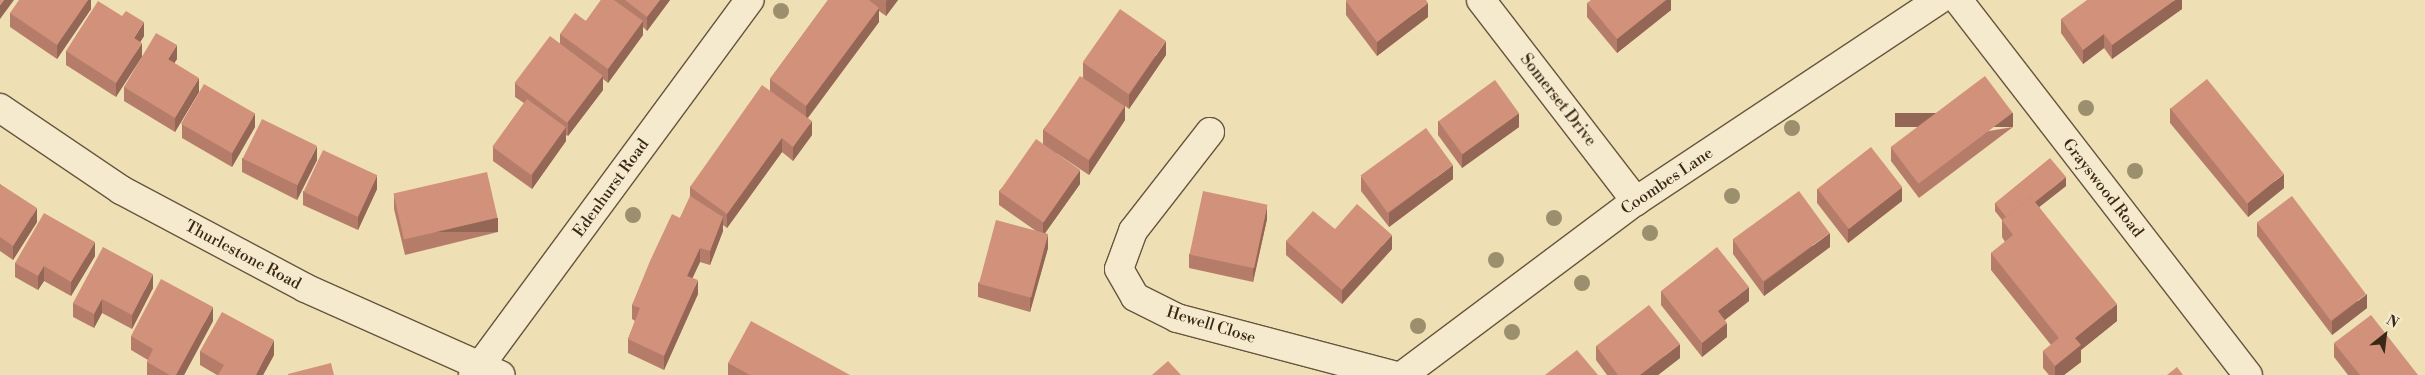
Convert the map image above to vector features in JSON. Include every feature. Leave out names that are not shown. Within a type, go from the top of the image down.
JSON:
[{"type":"street","name":"Edenhurst Road","points":[[484,372],[749,0]]},
{"type":"street","name":"Somerset Drive","points":[[1480,0],[1636,201]]},
{"type":"street","name":"Coombes Lane","points":[[1403,375],[1636,201],[1939,0]]},
{"type":"street","name":"Grayswood Road","points":[[1958,0],[2248,375]]},
{"type":"street","name":"Thurlestone Road","points":[[0,108],[121,190],[305,288],[484,372]]},
{"type":"street","name":"Hewell Close","points":[[1210,132],[1132,230],[1119,269],[1135,297],[1177,318],[1393,375]]},
{"type":"building","points":[[19,0],[88,0],[57,45],[10,13]]},
{"type":"building","points":[[601,0],[614,0],[643,21],[608,69],[560,34],[575,13],[586,21]]},
{"type":"building","points":[[625,0],[660,0],[647,17]]},
{"type":"building","points":[[828,0],[869,0],[879,8],[806,106],[770,79]]},
{"type":"building","points":[[1346,0],[1426,0],[1428,3],[1377,42]]},
{"type":"building","points":[[1591,0],[1666,0],[1617,39],[1587,3]]},
{"type":"building","points":[[2087,0],[2175,0],[2112,45],[2104,34],[2083,50],[2061,19]]},
{"type":"building","points":[[98,1],[122,16],[126,11],[144,22],[134,38],[142,43],[116,83],[66,51]]},
{"type":"building","points":[[1120,9],[1166,41],[1129,94],[1083,62]]},
{"type":"building","points":[[156,33],[177,45],[168,59],[199,78],[175,118],[124,87]]},
{"type":"building","points":[[550,36],[603,76],[567,123],[514,83]]},
{"type":"building","points":[[1080,76],[1125,106],[1088,160],[1044,130]]},
{"type":"building","points":[[1985,76],[2013,113],[1918,184],[1891,147]]},
{"type":"building","points":[[2207,79],[2284,174],[2247,203],[2170,109]]},
{"type":"building","points":[[1495,80],[1519,113],[1462,154],[1438,121]]},
{"type":"building","points":[[204,84],[255,113],[232,153],[181,124]]},
{"type":"building","points":[[762,85],[812,121],[793,147],[782,138],[727,214],[690,187]]},
{"type":"building","points":[[527,99],[566,127],[531,175],[492,147]]},
{"type":"building","points":[[262,119],[317,146],[298,185],[243,159]]},
{"type":"building","points":[[1426,128],[1453,165],[1388,213],[1360,176]]},
{"type":"building","points":[[1036,139],[1080,170],[1044,222],[999,191]]},
{"type":"building","points":[[1871,147],[1902,187],[1849,229],[1817,189]]},
{"type":"building","points":[[323,150],[377,175],[358,217],[304,192]]},
{"type":"building","points":[[2050,158],[2066,177],[2035,202],[2031,197],[2006,217],[1995,203]]},
{"type":"building","points":[[487,172],[498,218],[404,239],[393,194]]},
{"type":"building","points":[[0,184],[37,208],[13,246],[0,237]]},
{"type":"building","points":[[1203,191],[1268,205],[1254,268],[1189,255]]},
{"type":"building","points":[[1799,191],[1830,233],[1763,281],[1733,239]]},
{"type":"building","points":[[690,196],[723,217],[710,251],[700,248],[687,276],[698,280],[664,356],[628,339],[640,308],[632,305],[672,214],[680,218]]},
{"type":"building","points":[[2292,196],[2366,294],[2331,321],[2257,222]]},
{"type":"building","points":[[2031,197],[2117,304],[2075,338],[2081,345],[2055,366],[2043,351],[2059,338],[1991,253],[2013,235],[2002,220]]},
{"type":"building","points":[[1357,204],[1392,235],[1342,290],[1286,241],[1313,211],[1335,229]]},
{"type":"building","points":[[44,213],[95,242],[71,282],[44,266],[38,276],[15,263]]},
{"type":"building","points":[[996,220],[1048,234],[1031,298],[979,284]]},
{"type":"building","points":[[103,247],[153,274],[132,315],[102,299],[94,314],[73,303]]},
{"type":"building","points":[[1717,247],[1749,287],[1718,311],[1727,323],[1702,343],[1661,291]]},
{"type":"building","points":[[161,279],[213,307],[176,375],[170,375],[147,362],[153,349],[131,336]]},
{"type":"building","points":[[1649,305],[1680,344],[1640,375],[1618,375],[1596,346]]},
{"type":"building","points":[[222,312],[274,340],[256,375],[218,375],[224,365],[200,351]]},
{"type":"building","points":[[2371,315],[2418,375],[2360,375],[2334,343]]},
{"type":"building","points":[[751,321],[850,375],[750,375],[728,363]]},
{"type":"building","points":[[1577,350],[1598,375],[1545,375]]},
{"type":"building","points":[[1168,361],[1181,375],[1152,375]]},
{"type":"building","points":[[331,363],[334,375],[288,375],[288,374]]},
{"type":"building","points":[[2177,367],[2183,375],[2167,375]]}]
